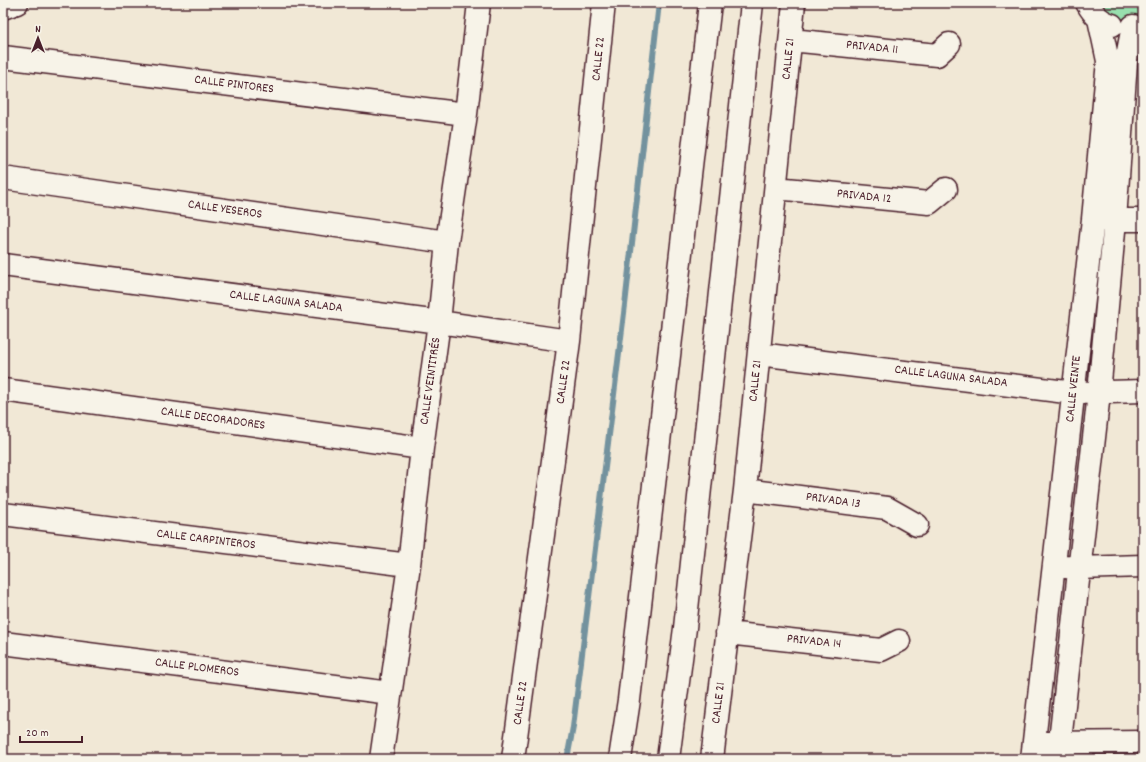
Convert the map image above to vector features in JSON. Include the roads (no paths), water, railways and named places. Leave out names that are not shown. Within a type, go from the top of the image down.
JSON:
[{"type":"main road","points":[[3,8],[17,3]]},
{"type":"main road","name":"CALLE VEINTITRÉS","points":[[382,759],[409,565],[422,448],[439,322],[447,242],[466,114],[479,3]]},
{"type":"main road","name":"CALLE 22","points":[[513,759],[569,341],[604,3]]},
{"type":"main road","points":[[620,759],[632,677],[710,3]]},
{"type":"main road","name":"CALLE 21","points":[[712,759],[745,490],[794,3]]},
{"type":"main road","points":[[668,759],[685,628],[754,9]]},
{"type":"main road","points":[[1093,11],[1109,25],[1121,27],[1138,24]]},
{"type":"main road","name":"CALLE VEINTE","points":[[1033,751],[1093,220],[1108,60],[1093,11]]},
{"type":"main road","name":"CALLE VEINTE","points":[[1059,751],[1078,568],[1099,393],[1115,220],[1126,62],[1138,24]]},
{"type":"main road","name":"PRIVADA 11","points":[[791,40],[937,55],[949,44]]},
{"type":"main road","name":"CALLE PINTORES","points":[[3,57],[466,114]]},
{"type":"main road","name":"CALLE YESEROS","points":[[3,178],[447,242]]},
{"type":"main road","name":"PRIVADA 12","points":[[776,188],[930,203],[946,189]]},
{"type":"main road","points":[[1093,220],[1143,220]]},
{"type":"main road","name":"CALLE LAGUNA SALADA","points":[[3,265],[439,322],[569,341]]},
{"type":"main road","name":"CALLE LAGUNA SALADA","points":[[759,354],[1074,393],[1143,391]]},
{"type":"main road","name":"CALLE DECORADORES","points":[[3,390],[422,448]]},
{"type":"main road","name":"PRIVADA 13","points":[[745,490],[887,508],[917,525]]},
{"type":"main road","name":"CALLE CARPINTEROS","points":[[3,514],[409,565]]},
{"type":"main road","points":[[1054,566],[1078,568],[1143,566]]},
{"type":"main road","name":"PRIVADA 14","points":[[727,632],[881,650],[899,641]]},
{"type":"main road","name":"CALLE PLOMEROS","points":[[3,643],[390,693]]},
{"type":"main road","points":[[1033,751],[1059,751],[1143,742]]},
{"type":"waterway","points":[[567,759],[573,727],[625,305],[659,3]]}]
